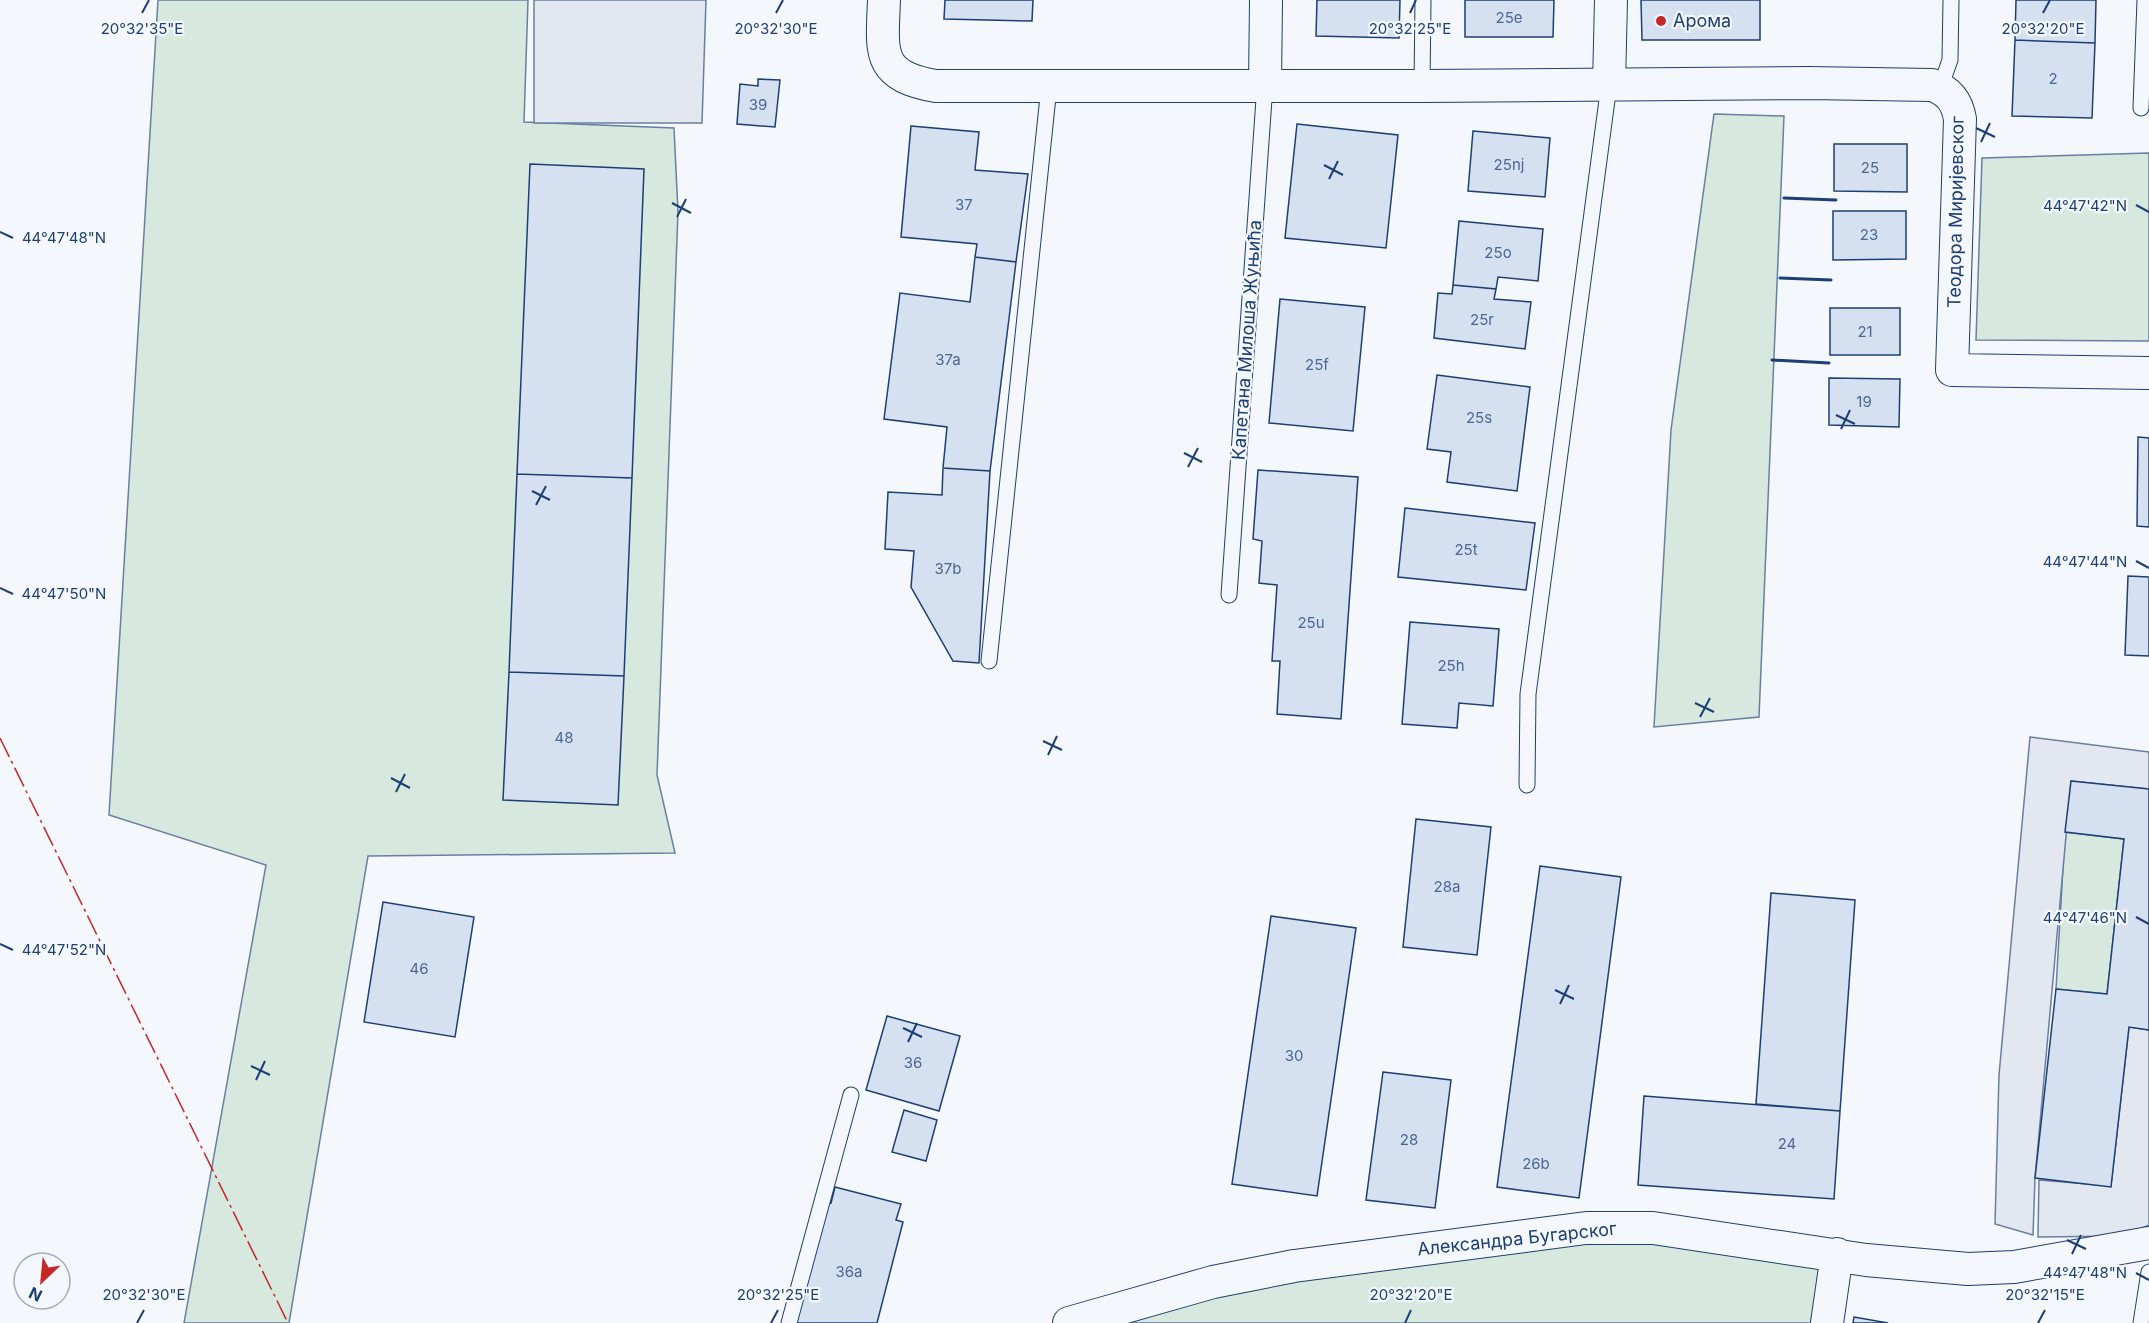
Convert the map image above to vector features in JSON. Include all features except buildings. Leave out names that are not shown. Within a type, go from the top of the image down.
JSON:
[{"type":"street","points":[[884,0],[885,59],[898,75],[914,82],[936,86],[1903,83],[1940,88]]},
{"type":"street","name":"Капетана Милоша Жуњића","points":[[1265,85],[1266,0]]},
{"type":"street","points":[[1609,85],[1611,0]]},
{"type":"street","name":"Теодора Миријевског","points":[[1940,88],[1956,102],[1960,118],[1952,370],[2149,373]]},
{"type":"street","name":"Александра Бугарског","points":[[1069,1323],[1213,1282],[1294,1266],[1586,1228],[1653,1228],[1903,1264],[1968,1269],[2014,1267],[2149,1243]]},
{"type":"street","points":[[1827,1323],[1837,1254]]},
{"type":"lane","points":[[1422,86],[1423,0]]},
{"type":"lane","points":[[1940,88],[1950,60],[1951,0]]},
{"type":"lane","points":[[2141,108],[2145,0]]},
{"type":"lane","name":"Капетана Милоша Жуњића","points":[[1229,595],[1265,85]]},
{"type":"lane","points":[[1527,785],[1528,694],[1609,85]]},
{"type":"lane","points":[[989,661],[1049,87]]},
{"type":"lane","points":[[789,1323],[852,1095]]},
{"type":"lane","points":[[2140,1323],[2149,1272]]},
{"type":"shaded area","points":[[158,0],[528,0],[524,122],[674,128],[678,212],[657,775],[675,853],[368,856],[289,1323],[184,1323],[266,865],[109,815]]},
{"type":"shaded area","points":[[534,0],[706,0],[702,123],[534,123]]},
{"type":"shaded area","points":[[1714,114],[1784,116],[1759,717],[1654,727],[1671,430]]},
{"type":"shaded area","points":[[2149,153],[2149,341],[1976,340],[1982,158]]},
{"type":"shaded area","points":[[2030,737],[2149,752],[2149,789],[2071,781],[2035,1178],[2033,1235],[1995,1224],[1999,1075]]},
{"type":"shaded area","points":[[2065,832],[2124,839],[2107,994],[2056,989]]},
{"type":"shaded area","points":[[2129,1027],[2149,1030],[2149,1225],[2124,1236],[2038,1237],[2039,1180],[2111,1186]]},
{"type":"shaded area","points":[[1586,1228],[1837,1254],[1827,1323],[1076,1323],[1121,1307]]},
{"type":"wall","points":[[1784,198],[1836,200]]},
{"type":"wall","points":[[1780,278],[1831,280]]},
{"type":"wall","points":[[1772,360],[1829,363]]},
{"type":"power","points":[[0,738],[288,1323]]},
{"type":"place","name":"Арома","points":[[1661,21]]}]
